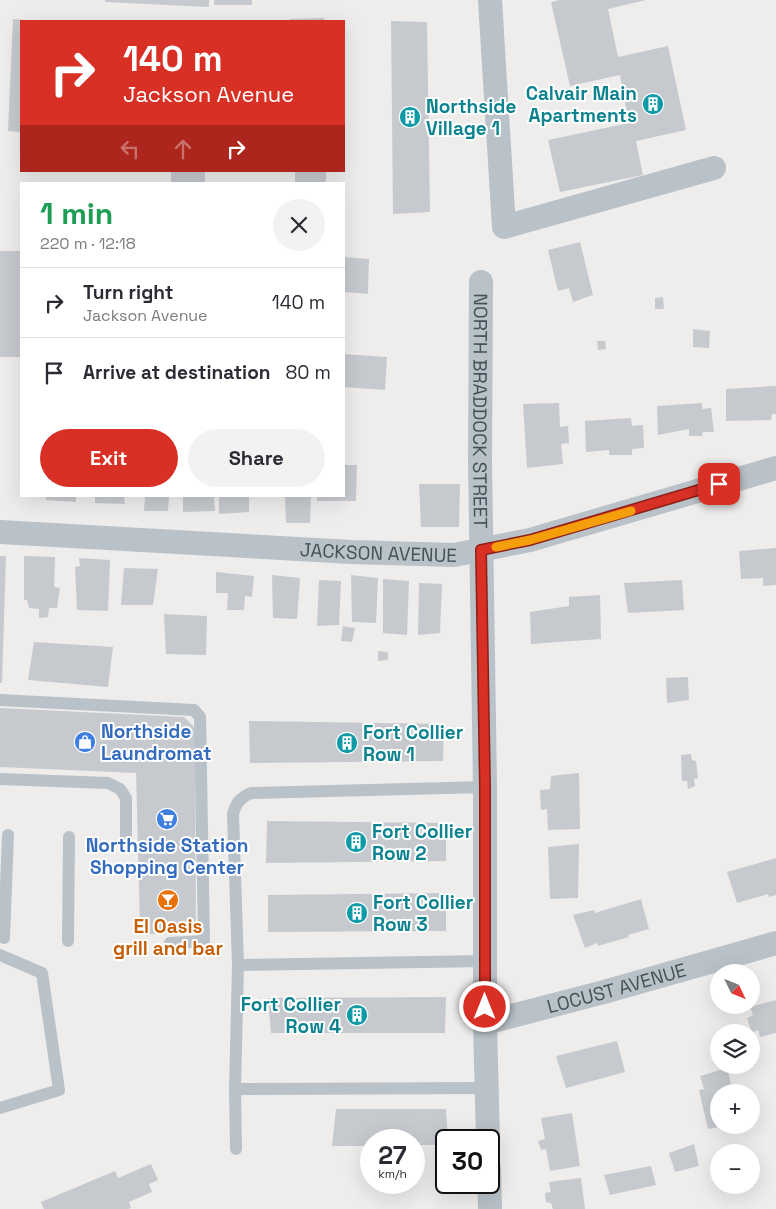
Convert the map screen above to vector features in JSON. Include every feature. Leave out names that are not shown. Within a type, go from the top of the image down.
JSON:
[{"type":"street","points":[[490,0],[504,227],[714,168]]},
{"type":"street","name":"NORTH BRADDOCK STREET","points":[[481,282],[480,461],[485,788],[485,1023],[488,1129]]},
{"type":"street","name":"JACKSON AVENUE","points":[[0,532],[351,552],[454,555],[530,540],[776,468]]},
{"type":"street","name":"LOCUST AVENUE","points":[[485,1023],[586,997],[776,943]]},
{"type":"street","points":[[490,1194],[490,1209]]},
{"type":"lane","points":[[0,700],[194,710],[200,717],[204,941],[170,943]]},
{"type":"lane","points":[[0,778],[108,783],[120,790],[126,798],[126,839]]},
{"type":"lane","points":[[236,1149],[235,1089],[238,965],[233,814],[236,804],[241,798],[251,793],[485,788]]},
{"type":"lane","points":[[4,938],[8,835]]},
{"type":"lane","points":[[68,941],[69,837]]},
{"type":"lane","points":[[0,955],[42,973],[59,1090],[0,1108]]},
{"type":"lane","points":[[238,965],[485,961]]},
{"type":"lane","points":[[235,1089],[487,1088]]},
{"type":"building","points":[[105,0],[209,0],[209,7],[105,2]]},
{"type":"building","points":[[214,0],[252,0],[252,5],[214,5]]},
{"type":"building","name":"Calvair Main Apartments","points":[[560,0],[646,0],[608,9],[618,57],[668,46],[686,130],[636,141],[643,175],[560,192],[548,140],[629,123],[620,75],[570,86],[551,2]]},
{"type":"building","points":[[324,18],[324,20],[290,20]]},
{"type":"building","points":[[13,19],[26,20],[20,20],[20,132],[8,131]]},
{"type":"building","name":"Northside Village 1","points":[[391,21],[427,22],[430,212],[393,214]]},
{"type":"building","points":[[171,172],[205,172],[205,182],[171,182]]},
{"type":"building","points":[[295,172],[326,172],[326,182],[295,182]]},
{"type":"building","points":[[580,242],[593,295],[573,302],[569,288],[558,291],[548,250]]},
{"type":"building","points":[[0,251],[20,251],[20,357],[0,357]]},
{"type":"building","points":[[345,257],[369,259],[368,294],[345,292]]},
{"type":"building","points":[[663,297],[664,309],[655,309],[655,298]]},
{"type":"building","points":[[693,329],[710,331],[709,348],[693,347]]},
{"type":"building","points":[[597,341],[605,341],[606,349],[598,350]]},
{"type":"building","points":[[345,354],[387,357],[385,390],[345,387]]},
{"type":"building","points":[[776,386],[776,414],[772,414],[771,420],[726,421],[726,389]]},
{"type":"building","points":[[559,403],[560,427],[568,426],[569,443],[561,444],[563,464],[527,468],[523,404]]},
{"type":"building","points":[[702,403],[702,409],[711,408],[714,432],[703,432],[702,436],[689,436],[689,429],[658,435],[657,406]]},
{"type":"building","points":[[631,418],[632,426],[643,425],[644,448],[632,449],[632,455],[609,455],[609,450],[586,452],[585,421]]},
{"type":"building","points":[[345,465],[357,465],[356,501],[317,501],[317,497],[345,497]]},
{"type":"building","points":[[419,484],[460,484],[459,527],[421,527]]},
{"type":"building","points":[[46,497],[76,497],[76,502],[46,500]]},
{"type":"building","points":[[95,497],[124,497],[125,504],[95,503]]},
{"type":"building","points":[[145,497],[169,497],[168,511],[144,511]]},
{"type":"building","points":[[183,497],[214,497],[215,511],[183,512]]},
{"type":"building","points":[[219,497],[249,497],[249,512],[219,514]]},
{"type":"building","points":[[285,497],[311,497],[310,523],[286,523]]},
{"type":"building","points":[[776,548],[776,585],[763,586],[763,578],[741,579],[739,551]]},
{"type":"building","points":[[0,556],[6,556],[2,683],[0,683]]},
{"type":"building","points":[[24,556],[55,557],[54,587],[60,588],[57,608],[49,608],[48,617],[39,618],[39,609],[29,608],[27,600],[24,600]]},
{"type":"building","points":[[79,558],[110,560],[108,611],[77,610],[75,567],[80,566]]},
{"type":"building","points":[[124,568],[158,569],[153,605],[121,605]]},
{"type":"building","points":[[216,572],[254,576],[252,597],[245,596],[244,610],[227,610],[228,593],[216,593]]},
{"type":"building","points":[[272,575],[300,578],[297,619],[273,618]]},
{"type":"building","points":[[351,575],[378,578],[376,623],[352,622]]},
{"type":"building","points":[[383,579],[409,581],[407,635],[383,633]]},
{"type":"building","points":[[319,580],[341,581],[339,625],[317,626]]},
{"type":"building","points":[[682,580],[684,610],[628,613],[624,583]]},
{"type":"building","points":[[419,583],[442,584],[440,633],[418,635]]},
{"type":"building","points":[[600,595],[601,639],[531,644],[530,612],[569,606],[569,597]]},
{"type":"building","points":[[164,614],[207,616],[206,655],[166,654]]},
{"type":"building","points":[[343,626],[355,628],[352,642],[341,641]]},
{"type":"building","points":[[34,642],[113,647],[108,687],[28,680]]},
{"type":"building","points":[[378,651],[388,652],[388,660],[378,661]]},
{"type":"building","points":[[688,677],[689,700],[667,703],[666,678]]},
{"type":"building","name":"Northside Station Shopping Center","points":[[0,708],[184,717],[195,728],[196,934],[149,934],[140,926],[136,773],[0,767]]},
{"type":"building","name":"Fort Collier Row 1","points":[[249,721],[444,724],[443,761],[250,763]]},
{"type":"building","points":[[691,754],[692,760],[696,761],[698,778],[694,779],[695,786],[688,789],[687,781],[682,781],[681,755]]},
{"type":"building","points":[[579,773],[580,829],[548,830],[547,809],[541,810],[540,790],[550,789],[551,776]]},
{"type":"building","name":"Fort Collier Row 2","points":[[267,821],[446,823],[446,861],[266,863]]},
{"type":"building","points":[[579,844],[578,898],[550,899],[548,847]]},
{"type":"building","points":[[776,858],[776,895],[769,897],[768,894],[737,903],[727,872]]},
{"type":"building","name":"Fort Collier Row 3","points":[[446,893],[446,931],[268,932],[268,895]]},
{"type":"building","points":[[641,899],[649,929],[628,935],[629,937],[598,946],[597,943],[585,948],[573,915],[594,910],[595,913]]},
{"type":"building","name":"Fort Collier Row 4","points":[[446,997],[445,1033],[271,1033],[268,998]]},
{"type":"building","points":[[776,1000],[776,1033],[760,1037],[760,1024],[749,1024],[747,1018],[753,1014],[760,1014],[760,1004]]},
{"type":"building","points":[[617,1041],[625,1072],[566,1088],[556,1056]]},
{"type":"building","points":[[710,1073],[728,1074],[731,1084],[710,1084],[710,1129],[708,1129],[699,1090],[704,1089],[700,1076]]},
{"type":"building","points":[[336,1109],[446,1109],[447,1129],[435,1129],[435,1145],[425,1145],[425,1129],[360,1129],[360,1146],[332,1146]]},
{"type":"building","points":[[572,1113],[580,1166],[550,1171],[546,1149],[541,1150],[538,1141],[545,1139],[541,1118]]},
{"type":"building","points":[[694,1144],[699,1166],[675,1172],[669,1153]]},
{"type":"building","points":[[151,1164],[158,1180],[149,1184],[152,1192],[129,1202],[131,1208],[44,1209],[41,1202],[115,1171],[118,1178]]},
{"type":"building","points":[[651,1166],[656,1185],[610,1195],[604,1175]]},
{"type":"building","points":[[581,1178],[585,1209],[553,1209],[551,1203],[546,1202],[545,1193],[551,1192],[549,1182]]},
{"type":"slow traffic","points":[[496,547],[530,540],[631,511]]},
{"type":"place","name":"Calvair Main Apartments","points":[[653,104]]},
{"type":"place","name":"Northside Village 1","points":[[410,117]]},
{"type":"place","name":"Northside Laundromat","points":[[85,742]]},
{"type":"place","name":"Fort Collier Row 1","points":[[347,743]]},
{"type":"place","name":"Northside Station Shopping Center","points":[[167,819]]},
{"type":"place","name":"Fort Collier Row 2","points":[[356,842]]},
{"type":"place","name":"El Oasis grill and bar","points":[[168,900]]},
{"type":"place","name":"Fort Collier Row 3","points":[[357,913]]},
{"type":"place","name":"Fort Collier Row 4","points":[[357,1015]]},
{"type":"route","points":[[485,1007],[485,788],[481,550],[530,540],[719,484]]}]
